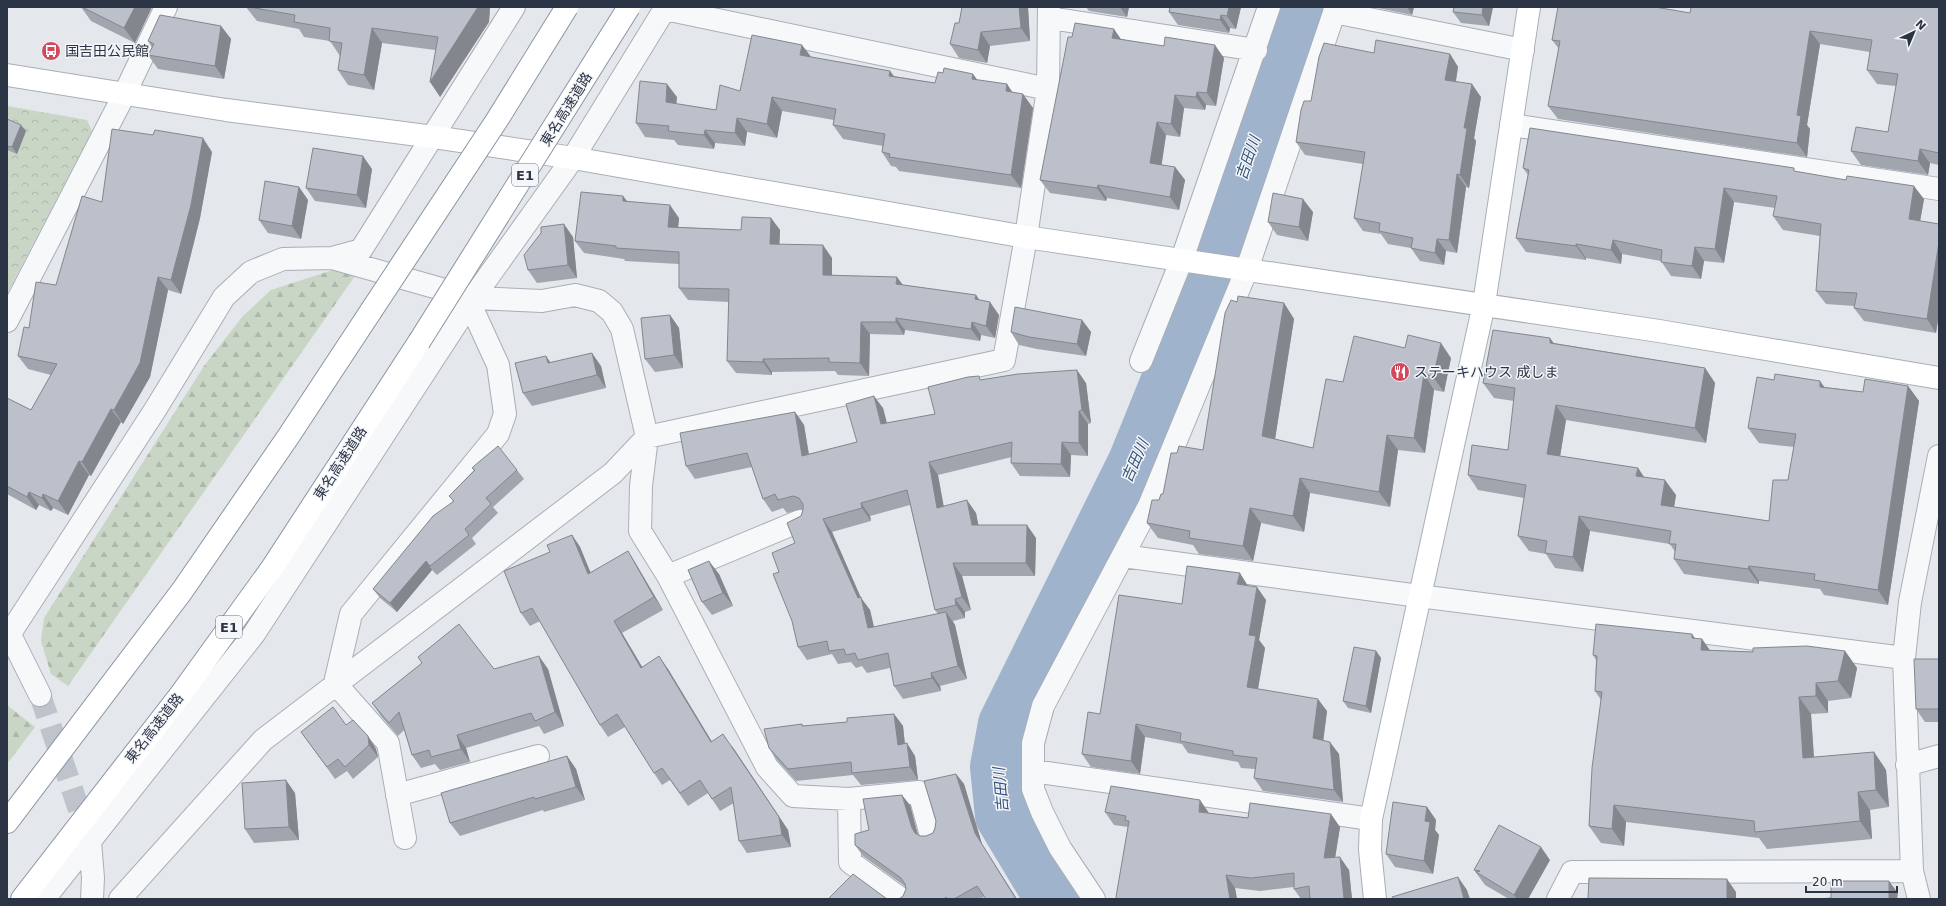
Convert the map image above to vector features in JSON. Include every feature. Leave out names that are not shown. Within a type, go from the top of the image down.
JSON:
[{"type":"main road","points":[[7,822],[182,591],[288,437],[497,120],[567,7]]},
{"type":"main road","name":"東名高速道路","points":[[22,899],[181,694],[272,568],[419,342],[629,7]]},
{"type":"main road","points":[[1375,899],[1370,850],[1371,819],[1484,304],[1529,7]]},
{"type":"main road","points":[[7,75],[124,95],[226,110],[434,137],[573,158],[1026,237],[1484,304],[1939,378]]},
{"type":"street","points":[[7,321],[124,95],[166,7]]},
{"type":"street","points":[[40,695],[8,634],[155,410],[224,298],[251,272],[282,259],[332,258],[361,250],[434,137],[514,7]]},
{"type":"street","points":[[1141,361],[1182,259],[1256,50],[1269,7]]},
{"type":"street","points":[[44,899],[254,634],[472,301],[573,158],[666,8],[1048,89]]},
{"type":"street","points":[[1094,899],[1060,848],[1042,812],[1033,789],[1033,743],[1043,706],[1149,506],[1247,269],[1335,10],[1523,50]]},
{"type":"street","points":[[120,899],[262,740],[613,473],[647,438],[1004,360],[1026,237],[1048,89],[1049,12],[1256,50]]},
{"type":"street","points":[[1511,124],[1939,189]]},
{"type":"street","points":[[332,258],[472,301],[542,301],[575,295],[599,301],[612,312],[622,329],[647,438],[641,486],[640,531],[668,576],[767,767],[793,796],[849,798],[919,792],[931,836]]},
{"type":"street","points":[[335,683],[351,614],[498,434],[505,414],[498,365],[472,301]]},
{"type":"street","points":[[1919,899],[1912,871],[1904,658],[1910,602],[1939,456]]},
{"type":"street","points":[[668,576],[800,521]]},
{"type":"street","points":[[1123,556],[1419,596],[1904,658]]},
{"type":"street","points":[[335,683],[388,743],[404,838]]},
{"type":"street","points":[[397,795],[538,756]]},
{"type":"street","points":[[1907,765],[1939,756]]},
{"type":"street","points":[[1033,771],[1371,819]]},
{"type":"street","points":[[849,798],[850,862],[902,899]]},
{"type":"street","points":[[90,842],[94,878],[92,899]]},
{"type":"street","points":[[1558,899],[1572,872],[1912,871]]},
{"type":"green space","points":[[7,106],[87,120],[92,131],[7,294]]},
{"type":"green space","points":[[342,267],[355,276],[68,686],[51,674],[41,641],[44,618],[204,366],[242,317],[271,290]]},
{"type":"green space","points":[[7,705],[35,727],[7,764]]},
{"type":"building","points":[[82,7],[135,7],[124,28]]},
{"type":"building","points":[[249,7],[478,7],[430,82],[438,37],[372,28],[364,75],[338,70],[342,43],[329,41],[330,28],[294,22],[295,15]]},
{"type":"building","points":[[962,7],[1019,7],[1021,28],[981,32],[978,50],[950,44],[955,23],[959,23]]},
{"type":"building","points":[[1170,7],[1229,7],[1227,16],[1221,15],[1220,20],[1169,12]]},
{"type":"building","points":[[1454,7],[1483,7],[1482,15],[1453,12]]},
{"type":"building","points":[[1558,7],[1655,7],[1690,13],[1691,7],[1939,7],[1939,153],[1920,149],[1918,161],[1851,151],[1856,127],[1888,132],[1898,74],[1867,70],[1872,40],[1810,31],[1797,115],[1801,116],[1797,143],[1548,106],[1560,41],[1552,40]]},
{"type":"building","points":[[160,15],[221,26],[215,66],[148,55],[154,44],[148,41]]},
{"type":"building","points":[[1075,23],[1114,29],[1112,38],[1164,46],[1165,37],[1215,45],[1207,93],[1197,92],[1196,97],[1175,95],[1171,124],[1157,122],[1150,163],[1175,167],[1170,197],[1098,185],[1097,188],[1040,180],[1068,37],[1072,37]]},
{"type":"building","points":[[752,35],[802,45],[800,55],[890,71],[889,76],[935,83],[938,72],[943,73],[944,68],[973,74],[972,79],[1007,84],[1006,91],[1023,94],[1011,175],[889,157],[890,154],[882,152],[885,134],[833,125],[836,109],[772,97],[767,124],[737,118],[735,133],[705,130],[704,135],[668,131],[669,126],[636,123],[640,81],[667,84],[666,102],[716,110],[720,85],[740,91]]},
{"type":"building","points":[[1376,40],[1450,54],[1445,80],[1472,84],[1464,128],[1467,128],[1460,175],[1457,174],[1449,240],[1437,239],[1435,253],[1411,248],[1413,238],[1379,231],[1380,223],[1354,218],[1365,152],[1296,142],[1301,110],[1304,101],[1311,101],[1319,57],[1324,43],[1374,53]]},
{"type":"building","points":[[7,119],[21,125],[12,147],[7,146]]},
{"type":"building","points":[[1530,128],[1794,168],[1794,171],[1846,180],[1847,176],[1914,186],[1909,219],[1939,224],[1939,242],[1927,319],[1854,308],[1857,293],[1816,291],[1821,224],[1773,216],[1777,196],[1724,188],[1715,249],[1695,247],[1692,266],[1661,262],[1662,250],[1613,240],[1611,250],[1576,244],[1576,246],[1516,238],[1529,170],[1523,168]]},
{"type":"building","points":[[112,129],[153,135],[155,130],[203,138],[191,205],[171,280],[158,277],[140,363],[114,410],[111,409],[82,462],[79,461],[58,501],[43,494],[42,498],[29,492],[27,497],[7,486],[7,398],[31,410],[57,364],[18,356],[24,327],[29,328],[36,282],[56,285],[82,196],[102,202]]},
{"type":"building","points":[[313,148],[363,156],[357,195],[306,188]]},
{"type":"building","points":[[265,181],[299,187],[292,226],[259,220]]},
{"type":"building","points":[[581,192],[623,196],[623,201],[670,205],[668,227],[741,230],[742,217],[771,218],[770,244],[823,245],[823,275],[897,277],[896,284],[976,295],[975,299],[990,302],[986,326],[972,322],[971,329],[896,318],[896,322],[861,322],[860,363],[829,362],[829,358],[763,359],[763,362],[727,361],[729,289],[679,288],[679,252],[616,248],[616,246],[575,241]]},
{"type":"building","points":[[1273,193],[1303,199],[1299,227],[1268,222]]},
{"type":"building","points":[[564,224],[568,265],[528,270],[524,255],[541,233],[541,227]]},
{"type":"building","points":[[1238,296],[1284,303],[1262,436],[1313,448],[1326,379],[1343,382],[1354,336],[1405,348],[1408,335],[1441,343],[1433,377],[1424,374],[1414,438],[1387,435],[1379,492],[1300,478],[1293,516],[1250,508],[1243,546],[1189,538],[1190,531],[1147,523],[1152,500],[1159,500],[1161,494],[1163,494],[1171,453],[1177,453],[1179,446],[1203,450],[1225,313],[1231,300],[1237,302]]},
{"type":"building","points":[[1015,307],[1082,320],[1077,344],[1029,337],[1011,332]]},
{"type":"building","points":[[670,315],[674,355],[645,359],[641,318]]},
{"type":"building","points":[[1493,330],[1550,338],[1550,343],[1705,368],[1695,428],[1556,405],[1547,454],[1638,468],[1636,476],[1665,480],[1661,505],[1769,521],[1773,480],[1788,480],[1796,434],[1748,428],[1757,377],[1774,380],[1775,374],[1820,381],[1820,387],[1863,392],[1865,379],[1908,386],[1878,590],[1814,580],[1815,574],[1749,566],[1748,569],[1674,559],[1676,544],[1669,544],[1671,531],[1579,516],[1573,557],[1545,553],[1547,541],[1518,536],[1526,485],[1468,475],[1472,445],[1508,450],[1515,388],[1483,383]]},
{"type":"building","points":[[592,353],[597,375],[523,393],[515,363],[546,356],[548,363]]},
{"type":"building","points":[[1077,370],[1082,410],[1079,411],[1079,443],[1062,442],[1061,464],[1011,463],[1012,442],[929,462],[937,508],[967,500],[972,525],[1027,525],[1026,563],[953,563],[962,597],[955,599],[956,605],[935,610],[907,490],[861,503],[862,508],[823,519],[858,598],[861,597],[868,628],[946,612],[958,666],[931,673],[932,678],[894,686],[888,653],[858,660],[855,653],[846,655],[844,649],[829,651],[827,641],[798,647],[792,621],[773,574],[779,572],[772,553],[795,543],[787,523],[801,516],[803,504],[799,498],[793,496],[778,500],[775,494],[763,499],[747,453],[686,466],[680,433],[795,412],[802,456],[857,442],[846,404],[874,396],[881,424],[935,414],[928,387],[968,377],[979,376],[980,380],[1018,374]]},
{"type":"building","points":[[498,446],[517,470],[486,498],[491,504],[465,529],[469,535],[430,566],[426,561],[390,603],[373,589],[433,516],[454,501],[449,496],[475,470],[472,468]]},
{"type":"building","points":[[572,535],[588,574],[628,551],[654,597],[614,621],[641,668],[659,656],[711,742],[723,734],[779,817],[782,835],[739,841],[731,787],[712,799],[700,780],[680,793],[662,768],[654,773],[617,714],[600,725],[532,608],[521,613],[504,571],[550,552],[547,545]]},
{"type":"building","points":[[709,561],[723,593],[702,602],[688,570]]},
{"type":"building","points":[[1187,566],[1240,573],[1237,584],[1257,587],[1249,635],[1256,636],[1247,687],[1318,699],[1313,738],[1330,742],[1334,790],[1254,778],[1257,758],[1233,755],[1233,751],[1180,741],[1181,733],[1136,724],[1131,761],[1082,754],[1088,712],[1100,714],[1119,595],[1182,604]]},
{"type":"building","points":[[459,624],[494,669],[539,656],[555,712],[535,721],[531,713],[457,735],[461,749],[431,757],[429,750],[412,755],[399,712],[389,723],[372,703],[422,663],[418,657]]},
{"type":"building","points":[[1596,624],[1692,634],[1692,638],[1702,639],[1701,650],[1753,652],[1753,648],[1807,646],[1845,651],[1838,681],[1816,683],[1816,696],[1799,697],[1803,758],[1874,752],[1876,790],[1858,792],[1860,821],[1755,832],[1754,821],[1614,805],[1612,829],[1589,826],[1592,768],[1602,692],[1595,691],[1597,656],[1593,655]]},
{"type":"building","points":[[1354,647],[1376,651],[1366,706],[1343,701]]},
{"type":"building","points":[[1914,659],[1939,659],[1939,709],[1916,709]]},
{"type":"building","points":[[333,707],[346,725],[353,720],[368,736],[369,745],[345,767],[338,759],[327,767],[301,732]]},
{"type":"building","points":[[894,714],[898,745],[907,743],[910,767],[852,773],[851,762],[788,769],[769,748],[764,729],[802,724],[802,726],[847,722],[847,718]]},
{"type":"building","points":[[567,756],[576,787],[535,799],[534,797],[450,823],[441,793]]},
{"type":"building","points":[[956,774],[975,833],[1016,899],[986,899],[977,886],[954,899],[947,899],[946,897],[944,899],[899,899],[903,896],[906,889],[901,878],[855,845],[855,834],[869,830],[863,799],[902,795],[912,828],[915,833],[920,836],[926,836],[933,833],[936,821],[924,781]]},
{"type":"building","points":[[286,780],[289,827],[245,829],[242,783]]},
{"type":"building","points":[[1111,786],[1200,800],[1199,812],[1248,818],[1250,803],[1331,814],[1324,858],[1340,857],[1344,899],[1310,899],[1309,886],[1294,889],[1294,873],[1251,878],[1226,875],[1230,899],[1117,899],[1116,897],[1129,821],[1125,820],[1126,816],[1105,812]]},
{"type":"building","points":[[1393,802],[1427,807],[1425,821],[1430,822],[1424,861],[1386,854]]},
{"type":"building","points":[[1499,825],[1541,847],[1514,895],[1476,872],[1480,871],[1474,870]]},
{"type":"building","points":[[853,874],[887,899],[828,899]]},
{"type":"building","points":[[1458,877],[1464,899],[1393,899],[1392,897]]},
{"type":"building","points":[[1589,878],[1727,879],[1727,899],[1588,899]]},
{"type":"building","points":[[1831,881],[1889,881],[1889,899],[1819,899],[1831,898]]},
{"type":"waterway","name":"吉田川","points":[[1052,899],[1002,816],[997,767],[1005,724],[1135,462],[1195,314],[1300,7]]},
{"type":"tunnel","points":[[40,695],[88,836]]},
{"type":"place","name":"国吉田公民館","points":[[51,51]]},
{"type":"place","name":"ステーキハウス 成しま","points":[[1400,372]]}]
